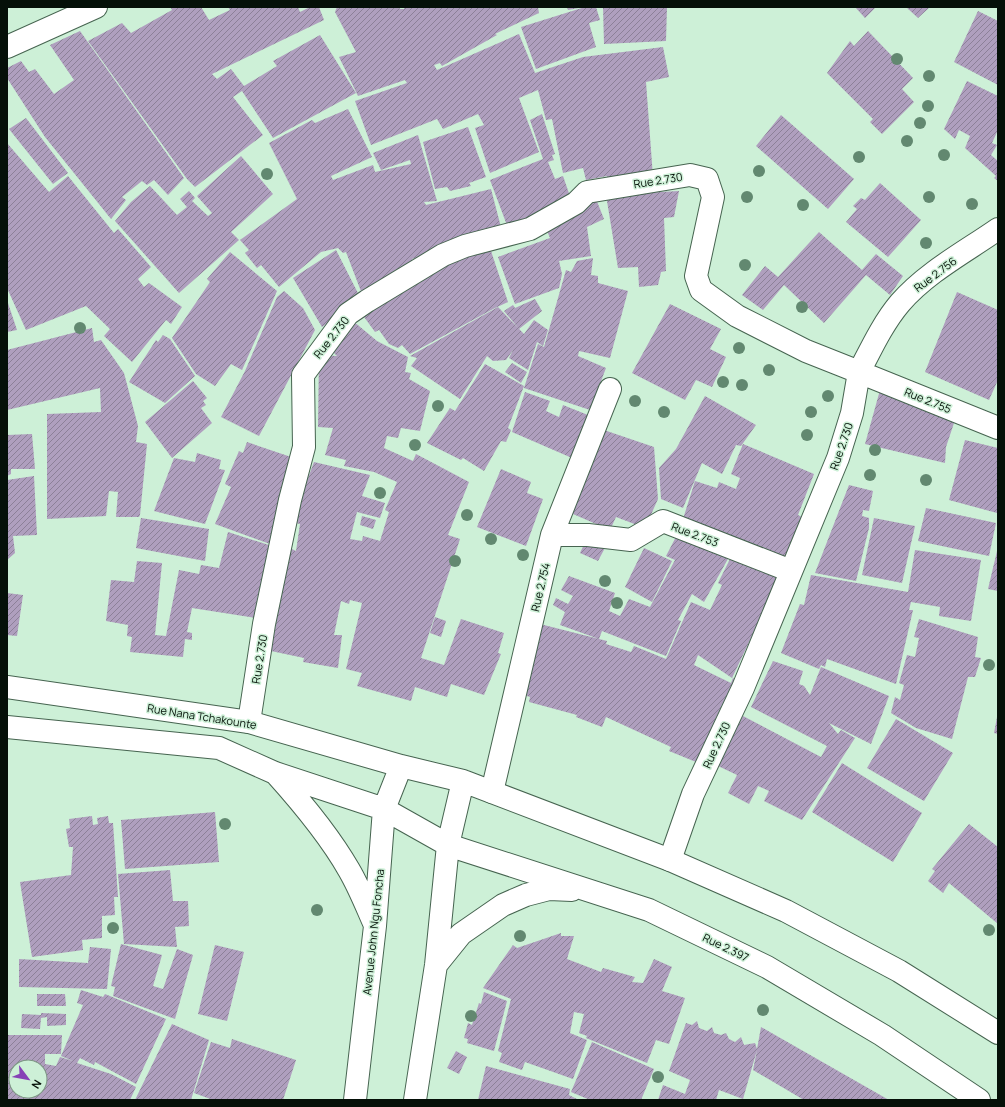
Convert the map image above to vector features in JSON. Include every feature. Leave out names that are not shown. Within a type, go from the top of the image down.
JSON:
[{"type":"main road","points":[[7,47],[96,7]]},
{"type":"main road","name":"Rue 2.730","points":[[249,722],[264,624],[290,500],[304,448],[303,375],[348,314],[443,255],[465,246],[530,229],[576,203],[587,192],[690,175],[707,179],[714,197],[696,276],[701,290],[737,316],[806,351],[859,372],[852,413],[838,458],[743,688],[694,794],[670,860]]},
{"type":"main road","name":"Rue 2.756","points":[[859,372],[899,304],[923,280],[998,229]]},
{"type":"main road","name":"Rue 2.755","points":[[859,372],[998,428]]},
{"type":"main road","name":"Rue 2.754","points":[[492,792],[552,535],[610,389]]},
{"type":"main road","name":"Rue 2.753","points":[[552,535],[588,535],[631,540],[664,521],[791,571]]},
{"type":"main road","name":"Rue Nana Tchakounte","points":[[7,687],[249,722],[401,766],[463,781]]},
{"type":"main road","points":[[7,727],[219,748],[275,773],[384,809],[448,844]]},
{"type":"main road","name":"Avenue John Ngu Foncha","points":[[355,1100],[375,926],[384,809],[401,766]]},
{"type":"main road","points":[[275,773],[307,809],[348,868],[375,926]]},
{"type":"main road","points":[[416,1100],[436,965],[448,844],[463,781],[670,860],[786,911],[899,971],[998,1033]]},
{"type":"main road","name":"Rue 2.397","points":[[448,844],[648,910],[767,967],[882,1035],[979,1100]]},
{"type":"main road","points":[[436,965],[461,934],[503,905],[526,895],[549,889],[591,891]]},
{"type":"building","points":[[201,7],[209,20],[230,10],[228,7],[298,7],[300,12],[310,7],[319,7],[324,20],[212,74],[217,79],[231,69],[244,86],[277,66],[273,61],[320,35],[356,93],[273,138],[242,91],[233,97],[263,135],[195,187],[187,179],[88,41],[122,23],[131,33],[172,10],[171,8]]},
{"type":"building","points":[[337,7],[399,7],[400,9],[404,9],[404,7],[538,7],[539,13],[495,34],[497,35],[442,66],[440,63],[434,65],[437,70],[519,34],[535,73],[583,57],[663,47],[669,77],[646,82],[653,177],[607,179],[607,176],[586,180],[583,168],[563,173],[552,119],[546,120],[538,90],[519,98],[539,152],[490,173],[475,128],[484,125],[478,114],[443,129],[437,119],[371,145],[355,101],[407,83],[405,80],[358,96],[339,57],[356,52],[335,12]]},
{"type":"building","points":[[567,7],[579,7],[579,8],[568,10]]},
{"type":"building","points":[[585,7],[596,7],[600,20],[589,23],[596,47],[536,69],[521,27]]},
{"type":"building","points":[[603,7],[667,7],[666,41],[604,44]]},
{"type":"building","points":[[855,7],[876,7],[865,18]]},
{"type":"building","points":[[906,7],[930,7],[918,18]]},
{"type":"building","points":[[978,11],[998,21],[998,85],[954,62]]},
{"type":"building","points":[[80,31],[184,178],[168,195],[154,180],[147,185],[142,181],[122,197],[126,200],[111,219],[45,137],[7,78],[7,68],[21,61],[29,72],[35,69],[54,94],[74,80],[50,45]]},
{"type":"building","points":[[868,31],[913,78],[902,89],[914,102],[882,134],[870,122],[873,119],[827,73],[850,41],[854,46]]},
{"type":"building","points":[[967,81],[998,96],[998,130],[992,143],[997,145],[991,155],[998,161],[998,181],[994,178],[996,176],[965,148],[970,136],[959,130],[955,139],[944,129]]},
{"type":"building","points":[[348,109],[372,157],[331,176],[333,180],[373,165],[375,172],[411,164],[410,160],[381,170],[373,153],[418,135],[437,201],[424,202],[426,205],[491,189],[502,231],[436,246],[439,251],[412,259],[415,267],[362,294],[346,252],[343,253],[338,248],[321,252],[279,287],[261,265],[257,268],[245,253],[249,250],[240,240],[297,199],[269,143],[312,120],[315,123]]},
{"type":"building","points":[[542,114],[555,154],[552,155],[554,160],[548,162],[555,179],[563,176],[572,202],[508,228],[490,180],[543,159],[530,120]]},
{"type":"building","points":[[781,115],[854,179],[828,209],[756,146]]},
{"type":"building","points":[[26,118],[68,173],[53,184],[9,129]]},
{"type":"building","points":[[468,127],[486,177],[469,183],[471,186],[450,191],[447,187],[435,189],[423,142]]},
{"type":"building","points":[[7,143],[49,192],[68,176],[114,233],[118,229],[151,267],[138,279],[144,287],[149,283],[182,307],[171,324],[166,320],[132,362],[104,336],[110,329],[86,306],[26,330],[7,288]]},
{"type":"building","points":[[241,156],[273,194],[231,232],[239,240],[179,293],[115,221],[131,202],[150,186],[177,215],[187,207],[180,199],[189,191],[195,198],[192,201],[208,216],[212,213],[197,196]]},
{"type":"building","points":[[880,183],[921,220],[888,257],[846,222],[857,209],[853,206],[861,198],[865,200]]},
{"type":"building","points":[[679,191],[674,217],[664,218],[666,271],[661,272],[658,285],[639,287],[638,267],[618,268],[606,195]]},
{"type":"building","points":[[596,199],[604,219],[587,227],[591,256],[559,261],[562,274],[559,288],[515,304],[498,257],[550,238],[545,226]]},
{"type":"building","points":[[819,232],[862,270],[876,254],[903,276],[890,295],[866,275],[824,323],[784,285],[763,310],[742,295],[765,266],[778,277]]},
{"type":"building","points":[[489,245],[508,302],[410,354],[402,345],[398,348],[389,344],[379,330],[375,332],[359,310],[443,258]]},
{"type":"building","points":[[336,250],[361,299],[322,327],[293,278]]},
{"type":"building","points":[[230,252],[277,291],[242,370],[231,364],[215,386],[196,374],[172,338],[210,282],[207,279]]},
{"type":"building","points":[[593,258],[591,275],[598,276],[598,283],[628,291],[610,358],[579,351],[578,356],[606,368],[590,410],[524,388],[538,344],[544,347],[566,270],[571,272],[577,261]]},
{"type":"building","points":[[284,291],[303,308],[315,330],[259,436],[221,417],[245,371],[277,297]]},
{"type":"building","points":[[957,292],[998,310],[998,380],[989,400],[925,372]]},
{"type":"building","points":[[535,299],[542,311],[519,329],[504,311],[513,305],[515,308]]},
{"type":"building","points":[[7,300],[17,330],[7,332]]},
{"type":"building","points":[[670,304],[721,329],[710,349],[726,357],[712,387],[696,380],[685,400],[632,373]]},
{"type":"building","points":[[498,307],[524,334],[534,320],[548,330],[543,346],[537,342],[528,370],[509,358],[513,350],[506,360],[493,361],[487,356],[460,399],[411,366],[417,358],[410,356]]},
{"type":"building","points":[[353,321],[377,341],[408,357],[405,372],[411,373],[409,379],[430,391],[420,431],[401,428],[398,438],[387,436],[384,448],[413,461],[416,454],[469,482],[448,535],[460,539],[421,658],[444,665],[461,619],[504,633],[498,653],[501,654],[484,695],[451,684],[447,697],[415,687],[411,701],[357,686],[362,673],[346,669],[362,603],[350,600],[349,604],[341,601],[334,635],[342,635],[338,668],[303,662],[304,658],[271,651],[290,548],[296,551],[300,524],[291,522],[305,477],[308,478],[314,462],[370,475],[362,496],[385,503],[380,518],[357,512],[350,539],[362,541],[363,536],[380,541],[389,512],[385,510],[397,482],[374,472],[344,466],[346,460],[325,455],[333,428],[318,427],[319,355],[337,356],[333,352]]},
{"type":"building","points":[[92,328],[94,342],[101,340],[124,373],[138,426],[136,442],[147,444],[140,515],[139,517],[116,517],[118,492],[109,491],[106,516],[47,519],[47,414],[101,412],[100,388],[7,410],[7,350]]},
{"type":"building","points":[[163,335],[170,339],[195,376],[165,403],[129,382],[156,340],[158,342]]},
{"type":"building","points":[[512,363],[527,372],[521,383],[505,372]]},
{"type":"building","points":[[485,364],[524,386],[508,428],[511,430],[506,442],[501,441],[484,471],[463,458],[461,460],[427,443],[450,408],[455,411]]},
{"type":"building","points":[[193,381],[207,398],[203,401],[206,405],[201,408],[212,423],[172,458],[145,422]]},
{"type":"building","points":[[880,390],[956,417],[946,447],[945,463],[865,444]]},
{"type":"building","points":[[525,392],[550,401],[546,411],[559,417],[563,405],[588,415],[572,458],[512,432]]},
{"type":"building","points":[[705,396],[756,425],[741,446],[736,445],[722,474],[702,463],[683,508],[661,499],[659,468],[676,449]]},
{"type":"building","points":[[598,428],[654,447],[658,499],[645,528],[616,517],[610,530],[566,511]]},
{"type":"building","points":[[32,434],[35,469],[11,469],[11,474],[7,476],[7,435]]},
{"type":"building","points":[[965,440],[998,448],[997,513],[949,500]]},
{"type":"building","points":[[247,442],[297,459],[270,544],[215,524],[231,487],[225,484],[239,451],[243,453]]},
{"type":"building","points":[[743,444],[814,474],[798,515],[811,522],[792,563],[683,519],[695,481],[717,488],[719,482],[736,489],[740,478],[731,474]]},
{"type":"building","points":[[197,453],[221,460],[219,469],[225,470],[205,524],[154,511],[174,458],[195,462]]},
{"type":"building","points":[[501,469],[531,482],[527,493],[543,499],[526,546],[477,527]]},
{"type":"building","points":[[34,476],[37,535],[13,536],[15,553],[7,560],[7,480]]},
{"type":"building","points":[[849,485],[873,491],[869,511],[863,510],[862,516],[869,518],[869,528],[856,581],[815,573]]},
{"type":"building","points":[[926,508],[996,523],[989,556],[918,541]]},
{"type":"building","points":[[362,516],[376,520],[373,529],[360,525]]},
{"type":"building","points":[[141,518],[209,529],[205,561],[136,548]]},
{"type":"building","points":[[874,518],[915,526],[902,583],[862,575]]},
{"type":"building","points":[[679,531],[729,557],[704,602],[692,594],[678,620],[681,621],[666,656],[602,631],[599,639],[560,625],[565,612],[553,605],[556,598],[568,604],[573,596],[561,590],[569,576],[615,593],[609,611],[620,616],[629,599],[650,607],[675,560],[666,556]]},
{"type":"building","points":[[228,532],[272,546],[257,599],[256,618],[192,608],[187,632],[192,633],[192,640],[185,639],[183,657],[130,652],[132,637],[127,636],[128,625],[106,621],[111,580],[134,582],[137,561],[162,563],[155,635],[166,636],[179,570],[199,574],[201,565],[219,568]]},
{"type":"building","points":[[587,538],[606,546],[598,561],[580,553]]},
{"type":"building","points":[[644,548],[672,561],[652,602],[625,587]]},
{"type":"building","points":[[915,550],[981,560],[971,621],[939,616],[940,607],[911,602],[909,610],[913,610],[896,684],[827,659],[825,667],[821,665],[819,669],[781,653],[800,604],[804,605],[811,575],[908,592]]},
{"type":"building","points":[[998,551],[998,591],[988,589]]},
{"type":"building","points":[[733,553],[781,575],[732,678],[698,655],[694,665],[731,683],[733,678],[739,681],[726,706],[722,705],[696,762],[669,751],[671,747],[606,717],[602,727],[576,717],[577,715],[529,702],[530,697],[518,693],[536,623],[607,641],[606,644],[631,652],[634,646],[666,659],[691,602],[710,610],[722,585],[718,583]]},
{"type":"building","points":[[7,593],[23,595],[17,636],[7,635]]},
{"type":"building","points":[[435,617],[446,621],[441,637],[430,633]]},
{"type":"building","points":[[919,619],[978,637],[975,657],[981,658],[975,677],[968,677],[952,739],[916,728],[891,713],[895,697],[900,700],[904,685],[899,683],[907,655],[915,657],[919,638],[914,637]]},
{"type":"building","points":[[773,661],[803,671],[799,684],[804,686],[810,695],[821,667],[889,696],[871,744],[829,723],[838,734],[841,730],[855,738],[802,820],[764,801],[769,791],[758,786],[749,804],[728,793],[737,775],[716,765],[743,716],[821,757],[827,746],[751,707]]},
{"type":"building","points":[[998,717],[998,734],[994,733]]},
{"type":"building","points":[[896,719],[953,753],[924,801],[867,768]]},
{"type":"building","points":[[842,763],[922,813],[893,862],[812,812]]},
{"type":"building","points":[[215,812],[219,862],[125,869],[121,820]]},
{"type":"building","points":[[92,816],[93,825],[98,824],[97,818],[108,816],[109,823],[113,823],[118,897],[114,897],[115,915],[102,916],[102,938],[82,940],[83,950],[32,957],[20,882],[71,875],[73,847],[69,847],[66,829],[70,828],[69,819]]},
{"type":"building","points":[[969,824],[998,847],[998,924],[949,883],[943,893],[928,881],[935,871],[932,869]]},
{"type":"building","points":[[170,870],[173,901],[188,901],[189,926],[175,927],[177,947],[124,944],[118,874]]},
{"type":"building","points":[[561,933],[561,936],[574,936],[567,959],[601,972],[603,968],[635,977],[632,982],[643,983],[654,959],[672,967],[662,991],[685,998],[669,1044],[656,1040],[647,1063],[586,1038],[587,1036],[579,1033],[584,1014],[574,1012],[570,1033],[587,1040],[573,1079],[525,1062],[522,1070],[499,1062],[502,1053],[498,1051],[511,999],[483,988],[513,945],[517,948]]},
{"type":"building","points":[[121,944],[162,955],[153,986],[163,989],[177,949],[193,955],[175,1019],[113,996],[115,987],[111,986]]},
{"type":"building","points":[[215,945],[244,952],[227,1021],[198,1014]]},
{"type":"building","points":[[90,947],[111,949],[107,989],[19,987],[19,959],[88,963]]},
{"type":"building","points":[[81,990],[103,997],[105,994],[166,1019],[136,1084],[95,1062],[94,1065],[80,1058],[77,1063],[111,1074],[136,1087],[130,1100],[7,1100],[7,1035],[62,1035],[61,1054],[45,1054],[45,1059],[8,1059],[8,1099],[48,1099],[48,1065],[56,1066],[60,1057],[73,1061],[61,1056],[83,1005],[77,1003]]},
{"type":"building","points":[[484,992],[507,1001],[494,1051],[467,1043],[468,1039],[464,1038],[468,1023],[472,1025],[479,1003],[481,1004]]},
{"type":"building","points":[[37,994],[65,994],[66,1006],[37,1006]]},
{"type":"building","points":[[41,1013],[66,1014],[66,1025],[47,1026],[47,1017],[41,1018],[40,1029],[21,1028],[22,1014],[41,1015]]},
{"type":"building","points":[[697,1021],[699,1028],[707,1031],[712,1027],[714,1033],[721,1035],[726,1033],[729,1039],[735,1042],[741,1037],[744,1045],[755,1043],[757,1049],[761,1027],[889,1100],[804,1100],[753,1070],[757,1050],[743,1099],[719,1090],[716,1100],[658,1100],[663,1085],[685,1094],[690,1080],[669,1071],[686,1023],[692,1025]]},
{"type":"building","points":[[172,1024],[209,1040],[191,1100],[135,1100]]},
{"type":"building","points":[[232,1039],[296,1060],[283,1100],[213,1100],[194,1093],[211,1042],[230,1048]]},
{"type":"building","points":[[592,1042],[654,1069],[641,1100],[590,1100],[571,1092]]},
{"type":"building","points":[[456,1051],[467,1057],[459,1074],[447,1068]]},
{"type":"building","points":[[486,1066],[570,1089],[569,1095],[579,1100],[478,1100]]}]
